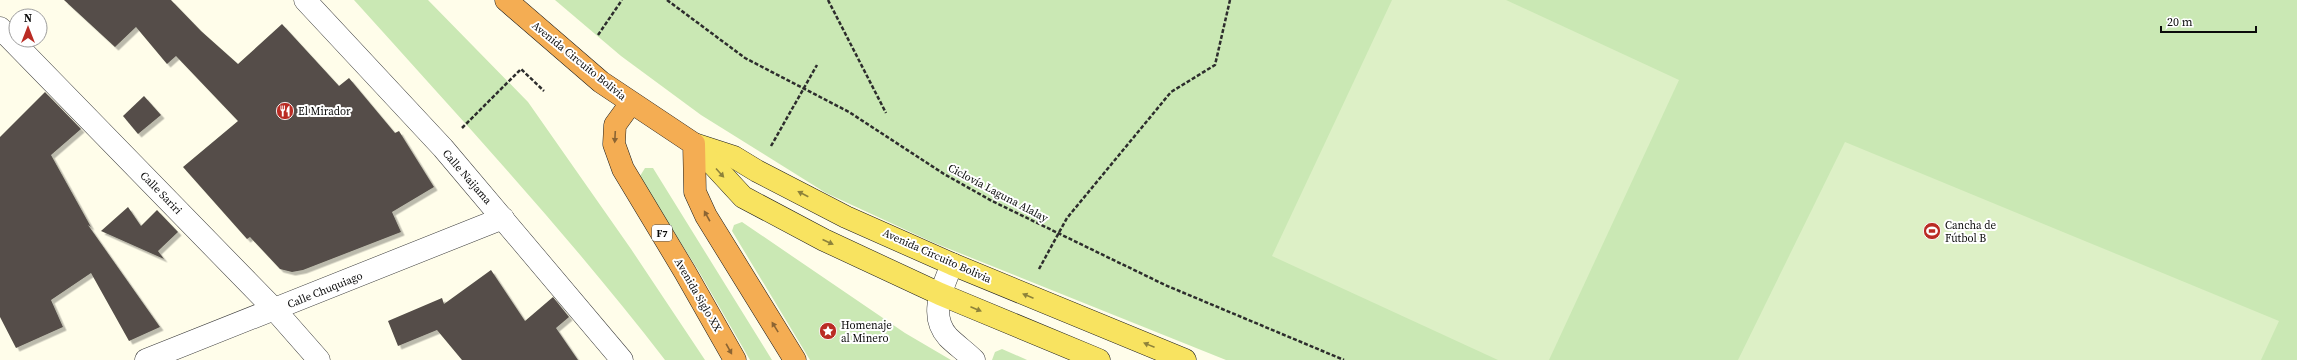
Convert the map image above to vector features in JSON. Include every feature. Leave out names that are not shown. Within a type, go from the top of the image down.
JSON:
[{"type":"highway","name":"Avenida Circuito Bolivia","points":[[506,0],[601,82],[694,144]]},
{"type":"highway","name":"Avenida Siglo XX","points":[[631,103],[615,125],[614,144],[623,170],[685,272],[735,360]]},
{"type":"highway","points":[[694,144],[694,192],[706,216],[795,360]]},
{"type":"main road","name":"Avenida Circuito Bolivia","points":[[694,144],[734,157],[757,171],[846,217],[952,264],[1185,360]]},
{"type":"main road","name":"Avenida Circuito Bolivia","points":[[694,144],[743,197],[824,240],[940,294],[1099,360]]},
{"type":"street","name":"Calle Naijama","points":[[304,0],[443,148],[622,360]]},
{"type":"street","name":"Calle Sariri","points":[[0,28],[275,310],[319,360]]},
{"type":"street","name":"Calle Chuquiago","points":[[146,360],[275,310],[503,218]]},
{"type":"street","points":[[952,264],[940,294],[937,314],[947,336],[974,360]]},
{"type":"path","points":[[598,35],[622,0]]},
{"type":"path","name":"Ciclovía Laguna Alalay","points":[[667,0],[746,58],[849,112],[944,174],[992,201],[1165,285],[1344,360]]},
{"type":"path","points":[[828,0],[886,113]]},
{"type":"path","points":[[1026,295],[1057,232],[1067,218],[1171,92],[1215,65],[1230,0]]},
{"type":"path","points":[[757,171],[817,65]]},
{"type":"path","points":[[443,148],[521,69],[544,91]]},
{"type":"green space","points":[[354,0],[428,0],[528,102],[631,249],[705,360],[665,360],[552,222]]},
{"type":"green space","points":[[555,0],[2297,0],[2297,360],[1226,360],[932,242],[826,193],[701,115],[621,56]]},
{"type":"green space","points":[[1392,0],[1506,0],[1679,80],[1549,360],[1498,360],[1272,256]]},
{"type":"green space","name":"Cancha de Fútbol B","points":[[1845,142],[2279,321],[2261,360],[1738,360]]},
{"type":"green space","points":[[645,168],[653,168],[772,360],[750,360],[698,270],[643,183],[640,176]]},
{"type":"green space","points":[[742,222],[905,333],[951,360],[810,360],[732,231],[734,225]]},
{"type":"green space","points":[[1002,349],[1027,360],[992,360],[995,352]]},
{"type":"building","points":[[64,0],[171,0],[201,31],[238,64],[282,24],[339,86],[349,78],[395,133],[399,131],[434,187],[392,212],[401,232],[303,270],[292,272],[280,269],[250,237],[247,239],[183,167],[238,121],[176,56],[167,64],[136,27],[115,47]]},
{"type":"building","points":[[45,92],[81,129],[51,155],[91,227],[88,225],[160,327],[129,341],[91,273],[51,300],[63,327],[16,348],[0,317],[0,137]]},
{"type":"building","points":[[144,96],[161,115],[138,134],[123,116]]},
{"type":"building","points":[[128,207],[141,226],[157,210],[178,232],[158,251],[164,259],[101,231]]},
{"type":"building","points":[[491,270],[525,321],[553,297],[569,317],[556,328],[578,360],[462,360],[437,330],[398,346],[388,321],[442,298],[444,304]]},
{"type":"place","name":"El Mirador","points":[[285,111]]},
{"type":"place","name":"Cancha de Fútbol B","points":[[1932,231]]},
{"type":"place","name":"Homenaje al Minero","points":[[828,331]]}]
